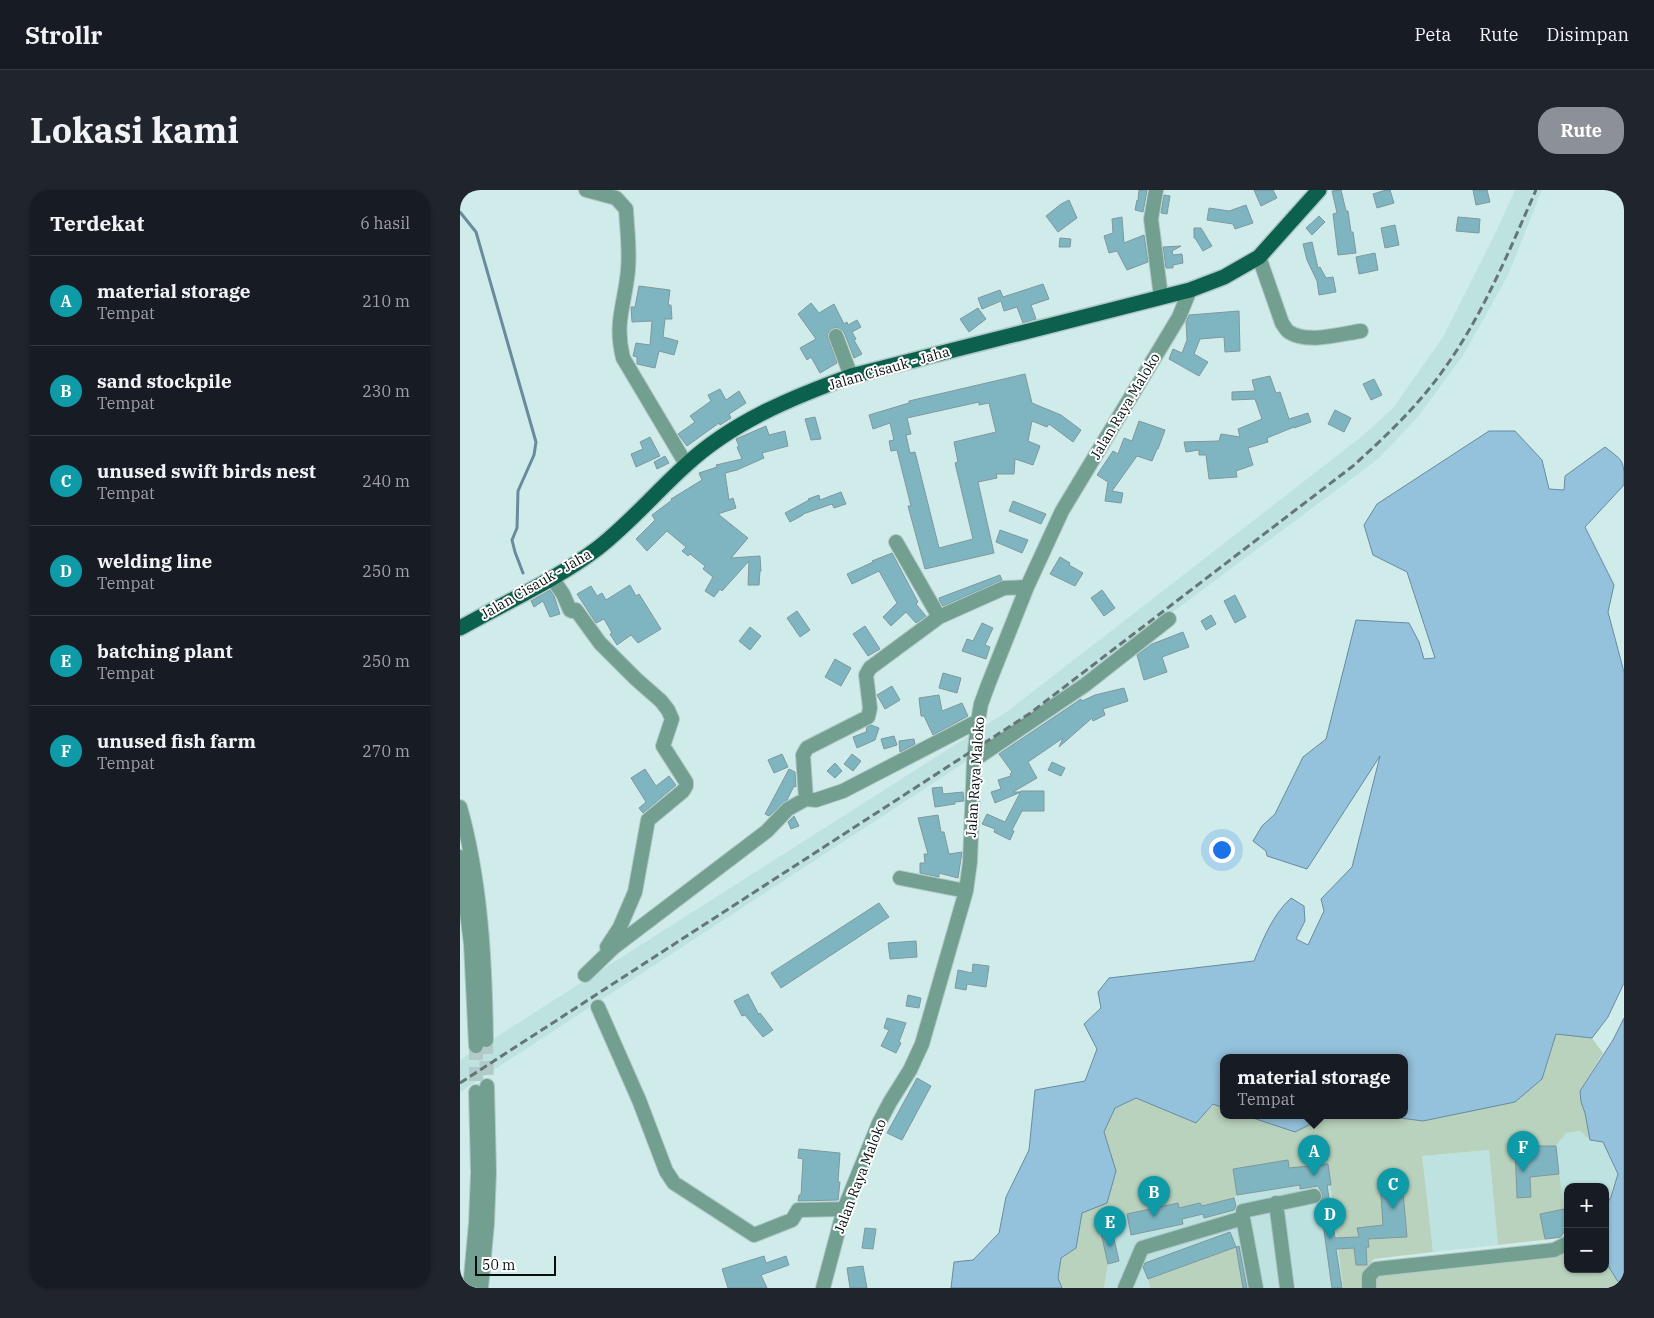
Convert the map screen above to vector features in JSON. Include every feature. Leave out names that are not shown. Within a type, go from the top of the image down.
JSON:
[{"type":"main road","name":"Jalan Cisauk - Jaha","points":[[460,628],[552,578],[597,549],[634,517],[686,464],[714,442],[774,407],[805,393],[852,376],[1190,290],[1224,277],[1259,256],[1319,190]]},
{"type":"street","points":[[586,190],[616,198],[626,209],[628,269],[618,328],[619,344],[623,358],[686,464]]},
{"type":"street","points":[[1156,190],[1151,219],[1161,297]]},
{"type":"street","points":[[1259,256],[1282,323],[1288,332],[1297,336],[1317,338],[1361,331]]},
{"type":"street","name":"Jalan Raya Maloko","points":[[823,1288],[844,1209],[879,1123],[910,1070],[922,1044],[966,891],[970,862],[974,760],[978,721],[985,691],[1027,587],[1062,511],[1179,317],[1190,290]]},
{"type":"street","points":[[836,336],[852,376]]},
{"type":"street","points":[[896,542],[939,617]]},
{"type":"street","points":[[552,578],[563,594],[570,610],[576,610],[600,643],[668,710],[672,719],[663,746],[686,782],[683,791],[648,820],[635,892],[616,934],[585,974]]},
{"type":"street","points":[[806,799],[803,755],[807,748],[868,717],[870,708],[866,675],[870,668],[939,617],[1004,588],[1027,587]]},
{"type":"street","points":[[974,760],[1085,685],[1169,620]]},
{"type":"street","points":[[596,962],[766,830],[788,809],[806,799],[816,800],[843,791],[978,721]]},
{"type":"street","points":[[460,807],[466,828],[475,882],[482,942],[481,1043],[460,857]]},
{"type":"street","points":[[900,878],[966,891]]},
{"type":"street","points":[[598,1007],[639,1100],[666,1172],[674,1183],[754,1235],[792,1220],[798,1210],[844,1209]]},
{"type":"street","points":[[470,1288],[476,1224],[481,1089],[489,1172],[487,1224],[481,1288]]},
{"type":"street","points":[[1256,1288],[1243,1212],[1276,1203],[1314,1196]]},
{"type":"street","points":[[1276,1203],[1287,1288]]},
{"type":"street","points":[[1125,1288],[1142,1248],[1243,1218]]},
{"type":"street","points":[[1369,1288],[1369,1276],[1376,1269],[1554,1250],[1564,1245]]},
{"type":"shaded area","points":[[1515,190],[1542,190],[1508,275],[1464,354],[1417,418],[1378,459],[1016,729],[460,1092],[460,1060],[1008,711],[1361,437],[1393,408],[1443,337]]},
{"type":"shaded area","points":[[1489,431],[1515,431],[1542,460],[1549,489],[1564,490],[1565,476],[1605,447],[1622,462],[1624,485],[1585,527],[1614,585],[1608,612],[1624,672],[1624,983],[1608,1017],[1592,1038],[1556,1034],[1542,1079],[1515,1102],[1423,1121],[1408,1119],[1408,1054],[1220,1054],[1220,1107],[1213,1104],[1196,1123],[1136,1098],[1115,1108],[1104,1132],[1116,1171],[1107,1203],[1082,1213],[1076,1248],[1061,1258],[1058,1278],[1062,1288],[951,1288],[954,1262],[973,1260],[999,1233],[1006,1197],[1029,1150],[1035,1090],[1085,1081],[1097,1049],[1084,1024],[1101,1008],[1098,992],[1109,978],[1254,961],[1265,935],[1279,912],[1291,898],[1304,906],[1305,921],[1296,939],[1308,945],[1324,911],[1321,899],[1352,867],[1380,756],[1307,869],[1267,856],[1266,851],[1253,841],[1262,826],[1275,814],[1303,757],[1326,739],[1356,620],[1409,623],[1419,642],[1424,659],[1435,658],[1407,572],[1373,555],[1364,525],[1377,504]]},
{"type":"shaded area","points":[[1624,1018],[1624,1288],[1622,1288],[1609,1267],[1609,1200],[1618,1174],[1603,1142],[1590,1140],[1580,1091],[1613,1040]]},
{"type":"shaded area","points":[[1256,1119],[1321,1119],[1295,1132]]},
{"type":"shaded area","points":[[1580,1131],[1590,1140],[1603,1142],[1619,1174],[1609,1200],[1609,1183],[1564,1183],[1564,1212],[1556,1146],[1566,1133]]},
{"type":"shaded area","points":[[1489,1150],[1498,1245],[1433,1252],[1421,1156]]},
{"type":"shaded area","points":[[1328,1164],[1343,1288],[1243,1288],[1236,1248],[1148,1279],[1149,1288],[1104,1288],[1108,1264],[1101,1233],[1112,1230],[1127,1214],[1178,1203],[1180,1208],[1200,1203],[1201,1205],[1233,1169]]},
{"type":"green space","points":[[1556,1034],[1592,1038],[1603,1053],[1580,1091],[1590,1140],[1580,1131],[1566,1133],[1556,1146],[1564,1212],[1564,1231],[1560,1238],[1498,1245],[1489,1150],[1422,1156],[1433,1252],[1374,1259],[1362,1273],[1363,1288],[1343,1288],[1328,1164],[1298,1167],[1298,1173],[1233,1169],[1237,1195],[1234,1198],[1202,1206],[1200,1203],[1179,1208],[1178,1203],[1127,1214],[1112,1230],[1101,1233],[1108,1264],[1104,1288],[1062,1288],[1058,1278],[1061,1258],[1076,1248],[1082,1212],[1116,1171],[1104,1132],[1115,1108],[1136,1098],[1196,1123],[1214,1104],[1220,1106],[1220,1119],[1256,1119],[1295,1132],[1321,1119],[1408,1119],[1423,1121],[1542,1079]],"holes":[[[1529,1146],[1531,1197],[1517,1198],[1515,1148]]]},
{"type":"green space","points":[[1236,1247],[1243,1288],[1150,1288],[1148,1279]]},
{"type":"green space","points":[[1564,1250],[1564,1273],[1609,1273],[1609,1267],[1622,1288],[1374,1288],[1377,1273]]},
{"type":"building","points":[[1139,190],[1147,190],[1143,212],[1135,210]]},
{"type":"building","points":[[1254,190],[1273,190],[1277,198],[1261,206]]},
{"type":"building","points":[[1341,190],[1346,211],[1348,211],[1351,232],[1353,232],[1356,253],[1338,255],[1333,214],[1337,213],[1332,191]]},
{"type":"building","points":[[1390,190],[1394,203],[1377,208],[1373,194]]},
{"type":"building","points":[[1473,190],[1487,190],[1490,202],[1476,205]]},
{"type":"building","points":[[1164,195],[1170,196],[1167,214],[1161,213]]},
{"type":"building","points":[[1069,200],[1077,218],[1058,232],[1046,216]]},
{"type":"building","points":[[1246,205],[1253,223],[1235,229],[1233,224],[1207,220],[1209,208],[1229,211]]},
{"type":"building","points":[[1319,216],[1325,222],[1312,235],[1306,228]]},
{"type":"building","points":[[1122,217],[1124,243],[1144,235],[1148,262],[1127,270],[1117,251],[1109,253],[1104,236],[1113,233],[1112,219]]},
{"type":"building","points":[[1458,217],[1480,219],[1479,233],[1456,231]]},
{"type":"building","points":[[1395,225],[1399,245],[1385,248],[1381,228]]},
{"type":"building","points":[[1194,228],[1201,228],[1212,246],[1203,251],[1194,238]]},
{"type":"building","points":[[1060,238],[1071,239],[1070,247],[1059,247]]},
{"type":"building","points":[[1312,242],[1318,268],[1320,267],[1326,278],[1333,277],[1336,292],[1319,295],[1317,281],[1307,260],[1303,244]]},
{"type":"building","points":[[1181,246],[1172,251],[1173,255],[1182,254],[1183,263],[1173,265],[1173,268],[1166,268],[1163,247]]},
{"type":"building","points":[[1375,253],[1378,270],[1359,274],[1356,257]]},
{"type":"building","points":[[1043,284],[1049,299],[1031,305],[1036,319],[1023,323],[1017,307],[1004,311],[1001,301],[982,309],[978,298],[1000,290],[1003,297]]},
{"type":"building","points":[[639,286],[670,290],[668,305],[671,305],[672,319],[665,319],[663,337],[678,341],[674,355],[659,351],[655,368],[637,364],[637,357],[633,356],[636,343],[650,345],[652,321],[632,322],[631,307],[635,307]]},
{"type":"building","points":[[811,303],[819,313],[834,304],[844,324],[847,322],[848,325],[857,320],[861,327],[852,332],[862,354],[854,358],[844,332],[838,328],[833,328],[827,335],[837,363],[820,373],[811,357],[807,360],[800,348],[816,339],[798,314]]},
{"type":"building","points":[[978,308],[986,319],[969,332],[960,319]]},
{"type":"building","points":[[1239,311],[1240,351],[1225,352],[1224,337],[1200,339],[1194,354],[1208,362],[1199,376],[1169,359],[1173,349],[1182,353],[1187,340],[1186,322],[1189,315]]},
{"type":"building","points":[[1025,374],[1032,403],[1061,415],[1081,430],[1073,442],[1049,424],[1047,427],[1032,421],[1028,441],[1040,446],[1033,465],[1015,459],[1014,474],[996,474],[997,478],[978,482],[994,553],[925,569],[908,506],[911,506],[897,450],[891,451],[889,441],[894,440],[890,423],[873,429],[869,415],[909,403],[909,401]],"holes":[[[979,402],[979,405],[989,403],[996,432],[954,442],[958,462],[955,463],[973,539],[939,548],[915,452],[910,453],[906,435],[911,434],[907,418]]]},
{"type":"building","points":[[1270,376],[1276,393],[1280,392],[1289,419],[1308,413],[1311,422],[1267,438],[1268,442],[1248,448],[1253,465],[1236,471],[1237,477],[1209,479],[1206,455],[1199,455],[1199,450],[1186,452],[1184,442],[1219,441],[1221,434],[1240,437],[1238,429],[1262,419],[1255,399],[1232,400],[1232,392],[1255,391],[1252,380]]},
{"type":"building","points":[[1374,379],[1382,395],[1371,400],[1363,384]]},
{"type":"building","points":[[720,389],[726,400],[739,391],[746,403],[729,414],[731,418],[720,425],[719,423],[687,446],[678,434],[695,422],[690,416],[711,401],[708,395]]},
{"type":"building","points":[[1335,410],[1351,418],[1344,432],[1328,424]]},
{"type":"building","points":[[815,417],[821,439],[811,440],[805,419]]},
{"type":"building","points":[[1139,421],[1165,430],[1158,449],[1152,461],[1137,456],[1112,491],[1123,493],[1121,503],[1105,501],[1108,482],[1097,475],[1113,451],[1118,454],[1124,438],[1132,441]]},
{"type":"building","points":[[766,426],[769,435],[785,431],[788,446],[762,453],[764,458],[737,470],[725,473],[729,500],[733,498],[736,508],[718,514],[748,538],[731,558],[760,556],[761,571],[759,585],[748,585],[749,561],[722,591],[720,589],[714,597],[705,591],[713,577],[703,569],[705,566],[690,554],[688,556],[682,551],[686,547],[667,531],[647,551],[636,539],[655,520],[652,515],[671,499],[702,480],[699,473],[717,467],[716,465],[742,459],[736,439]]},
{"type":"building","points":[[650,437],[660,456],[636,467],[631,454],[643,449],[640,442]]},
{"type":"building","points":[[665,456],[669,463],[657,469],[654,462]]},
{"type":"building","points":[[841,492],[846,504],[834,508],[832,504],[803,514],[790,522],[785,513],[808,499],[819,495],[820,500]]},
{"type":"building","points":[[1013,501],[1046,514],[1041,524],[1009,511]]},
{"type":"building","points":[[1000,530],[1028,540],[1022,553],[996,542]]},
{"type":"building","points":[[892,553],[918,602],[916,604],[926,616],[916,623],[906,612],[891,626],[883,617],[897,603],[879,571],[852,584],[847,574]]},
{"type":"building","points":[[1060,557],[1083,573],[1075,586],[1050,574]]},
{"type":"building","points":[[1000,575],[1002,580],[943,606],[940,602],[939,598]]},
{"type":"building","points":[[630,585],[636,596],[639,594],[661,629],[638,643],[631,635],[617,645],[604,619],[596,623],[577,594],[591,586],[597,596],[602,593],[606,600]]},
{"type":"building","points":[[550,590],[560,614],[550,617],[543,601],[534,607],[531,601]]},
{"type":"building","points":[[1102,590],[1115,608],[1104,616],[1091,598]]},
{"type":"building","points":[[1235,595],[1246,617],[1235,623],[1224,601]]},
{"type":"building","points":[[797,611],[810,630],[800,637],[787,618]]},
{"type":"building","points":[[1211,615],[1216,624],[1206,630],[1201,621]]},
{"type":"building","points":[[982,623],[993,628],[985,645],[990,647],[986,659],[962,651],[967,639],[973,641]]},
{"type":"building","points":[[865,626],[880,649],[868,656],[853,634]]},
{"type":"building","points":[[750,627],[761,636],[750,650],[739,641]]},
{"type":"building","points":[[1183,632],[1189,647],[1162,657],[1167,672],[1144,680],[1137,655],[1152,644]]},
{"type":"building","points":[[835,659],[851,668],[841,686],[825,677]]},
{"type":"building","points":[[943,673],[961,678],[957,693],[939,688]]},
{"type":"building","points":[[892,686],[900,700],[885,709],[877,695]]},
{"type":"building","points":[[1124,688],[1128,701],[1103,709],[1105,715],[1093,721],[1092,718],[1059,747],[1063,738],[1028,762],[1037,778],[1013,792],[1021,792],[995,803],[991,792],[1001,789],[998,780],[1011,776],[1012,772],[999,754],[1081,699],[1082,701],[1095,695]]},
{"type":"building","points":[[939,695],[942,711],[962,703],[968,716],[933,735],[924,716],[921,716],[919,698]]},
{"type":"building","points":[[871,725],[879,728],[875,740],[857,748],[853,737],[866,732],[867,727]]},
{"type":"building","points":[[894,736],[897,745],[884,749],[881,739]]},
{"type":"building","points":[[914,739],[915,744],[900,752],[899,741]]},
{"type":"building","points":[[782,754],[788,767],[774,773],[768,760]]},
{"type":"building","points":[[852,754],[861,761],[853,771],[844,764]]},
{"type":"building","points":[[1052,762],[1065,768],[1061,776],[1048,770]]},
{"type":"building","points":[[835,763],[842,771],[835,778],[827,771]]},
{"type":"building","points":[[645,769],[656,786],[669,776],[676,785],[643,813],[639,808],[646,802],[631,778]]},
{"type":"building","points":[[789,769],[795,772],[796,787],[794,786],[787,800],[769,816],[765,814]]},
{"type":"building","points":[[942,787],[943,794],[963,792],[964,801],[935,807],[932,788]]},
{"type":"building","points":[[1021,791],[1044,791],[1044,811],[1022,811],[1012,830],[1014,831],[1010,840],[994,832],[995,829],[982,824],[987,814],[1005,822]]},
{"type":"building","points":[[938,815],[941,832],[944,832],[949,854],[962,852],[958,878],[939,873],[939,877],[920,873],[920,863],[925,863],[924,854],[928,854],[918,818]]},
{"type":"building","points":[[794,816],[799,826],[791,829],[788,822]]},
{"type":"building","points":[[879,903],[889,917],[781,988],[771,973]]},
{"type":"building","points":[[916,941],[917,957],[890,959],[888,943]]},
{"type":"building","points":[[973,964],[989,966],[986,987],[967,984],[966,990],[955,988],[958,970],[972,973]]},
{"type":"building","points":[[748,994],[759,1015],[760,1013],[773,1030],[763,1037],[745,1015],[742,1016],[734,1001]]},
{"type":"building","points":[[908,995],[921,998],[919,1008],[906,1006]]},
{"type":"building","points":[[887,1018],[906,1023],[899,1042],[901,1043],[896,1053],[881,1046],[889,1030],[884,1028]]},
{"type":"building","points":[[917,1078],[931,1086],[902,1140],[887,1133]]},
{"type":"building","points":[[1556,1146],[1559,1174],[1530,1177],[1531,1197],[1517,1198],[1515,1148]]},
{"type":"building","points":[[799,1149],[840,1153],[838,1200],[798,1201],[799,1195],[801,1195],[803,1159],[798,1158]]},
{"type":"building","points":[[1288,1160],[1289,1168],[1328,1164],[1331,1185],[1327,1185],[1335,1238],[1359,1237],[1357,1228],[1383,1225],[1380,1181],[1402,1180],[1407,1237],[1368,1239],[1369,1247],[1366,1247],[1367,1265],[1356,1265],[1354,1248],[1336,1249],[1342,1288],[1332,1288],[1320,1202],[1323,1195],[1318,1186],[1300,1189],[1300,1185],[1237,1195],[1233,1169]]},
{"type":"building","points":[[1234,1198],[1236,1206],[1234,1210],[1204,1218],[1203,1214],[1182,1219],[1183,1224],[1131,1235],[1127,1214],[1178,1203],[1179,1208],[1200,1203],[1202,1206]]},
{"type":"building","points":[[1564,1209],[1564,1232],[1561,1237],[1545,1239],[1540,1214]]},
{"type":"building","points":[[865,1228],[876,1229],[873,1249],[862,1248]]},
{"type":"building","points":[[1112,1230],[1119,1261],[1108,1264],[1101,1233]]},
{"type":"building","points":[[1230,1232],[1236,1247],[1148,1279],[1143,1267],[1145,1263]]},
{"type":"building","points":[[1239,1246],[1247,1288],[1243,1288],[1236,1247]]},
{"type":"building","points":[[764,1256],[766,1263],[786,1256],[789,1265],[761,1275],[767,1288],[728,1288],[722,1269]]},
{"type":"building","points":[[863,1266],[867,1288],[850,1288],[847,1268]]},
{"type":"waterway","points":[[460,212],[476,232],[536,442],[534,455],[518,491],[517,528],[512,540],[523,573]]},
{"type":"tunnel","points":[[486,1040],[487,1086]]},
{"type":"tunnel","points":[[476,1046],[476,1092]]},
{"type":"railway","points":[[460,1083],[1029,714],[1353,466],[1412,408],[1434,383],[1458,348],[1483,305],[1536,190]]},
{"type":"place","name":"unused fish farm","points":[[1523,1172]]},
{"type":"place","name":"material storage","points":[[1314,1176]]},
{"type":"place","name":"unused swift birds nest","points":[[1393,1209]]},
{"type":"place","name":"sand stockpile","points":[[1154,1217]]},
{"type":"place","name":"welding line","points":[[1330,1239]]},
{"type":"place","name":"batching plant","points":[[1110,1247]]}]
